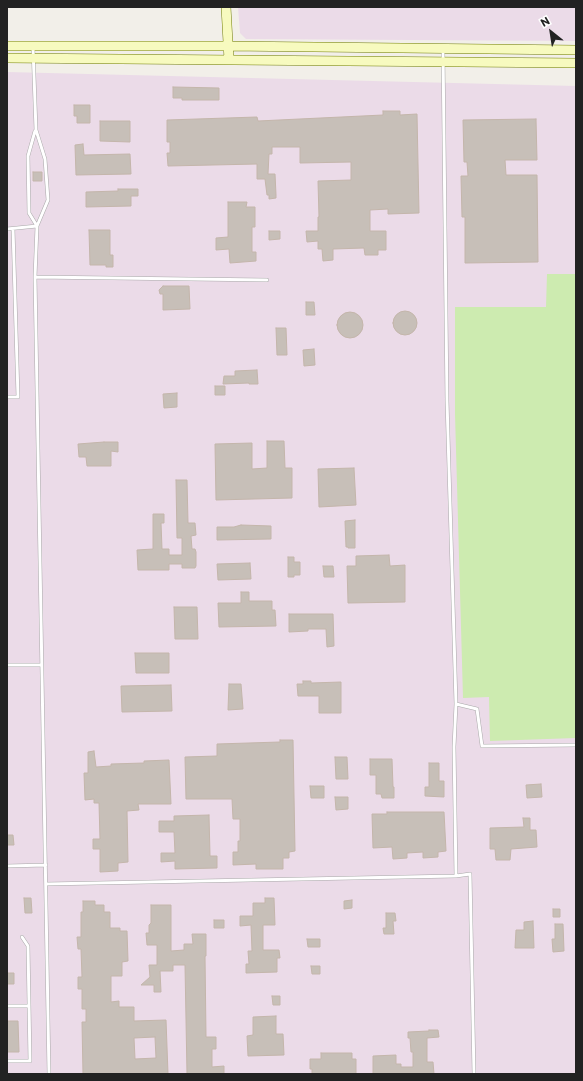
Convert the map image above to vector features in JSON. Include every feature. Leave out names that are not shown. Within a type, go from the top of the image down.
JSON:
[{"type":"street","points":[[226,7],[229,60]]},
{"type":"street","points":[[7,46],[228,46],[576,50]]},
{"type":"street","points":[[7,58],[576,63]]},
{"type":"lane","points":[[33,46],[36,130],[45,159],[48,200],[37,226],[35,277],[49,1074]]},
{"type":"lane","points":[[443,49],[447,401],[456,704],[454,747],[456,876]]},
{"type":"lane","points":[[36,130],[28,156],[29,212],[37,226]]},
{"type":"lane","points":[[7,229],[37,226]]},
{"type":"lane","points":[[7,397],[18,397],[13,229]]},
{"type":"lane","points":[[35,277],[86,279],[267,280]]},
{"type":"lane","points":[[7,665],[41,665]]},
{"type":"lane","points":[[456,704],[477,709],[482,746],[576,745]]},
{"type":"lane","points":[[7,866],[46,865]]},
{"type":"lane","points":[[46,884],[456,876],[470,874],[474,1074]]},
{"type":"lane","points":[[7,1061],[30,1061],[28,946],[22,937]]},
{"type":"lane","points":[[7,1006],[28,1006]]},
{"type":"shaded area","points":[[238,7],[576,7],[576,41],[246,39],[240,33]]},
{"type":"shaded area","points":[[7,72],[576,86],[576,1074],[7,1074]]},
{"type":"green space","points":[[547,274],[576,274],[576,738],[490,741],[489,697],[463,698],[455,414],[455,307],[546,307]]},
{"type":"building","points":[[173,87],[219,88],[219,100],[182,100],[182,98],[173,98]]},
{"type":"building","points":[[74,105],[90,105],[90,123],[77,123],[77,116],[74,116]]},
{"type":"building","points":[[383,111],[400,111],[400,115],[417,114],[419,213],[388,214],[388,209],[370,210],[370,231],[386,231],[386,250],[378,250],[378,255],[365,255],[364,248],[333,249],[333,260],[323,261],[322,249],[318,249],[318,241],[307,242],[306,231],[318,231],[318,181],[351,180],[351,162],[300,163],[300,147],[272,147],[272,154],[269,154],[268,174],[275,174],[276,198],[269,199],[265,179],[257,179],[257,164],[168,166],[167,153],[170,153],[170,142],[167,142],[167,120],[257,117],[258,121],[383,115]]},
{"type":"building","points":[[536,119],[537,160],[505,160],[506,175],[537,175],[538,262],[465,263],[465,217],[462,217],[461,176],[468,176],[467,162],[464,162],[463,120]]},
{"type":"building","points":[[100,121],[130,121],[130,142],[100,141]]},
{"type":"building","points":[[83,144],[84,155],[130,154],[131,174],[76,175],[75,145]]},
{"type":"building","points":[[33,172],[42,172],[42,181],[33,181]]},
{"type":"building","points":[[118,189],[138,189],[138,196],[131,196],[131,206],[86,207],[86,192],[118,191]]},
{"type":"building","points":[[228,202],[247,202],[246,207],[255,207],[255,227],[252,227],[252,252],[256,252],[256,261],[230,263],[229,249],[216,250],[216,238],[228,237]]},
{"type":"building","points":[[89,230],[110,230],[110,255],[113,255],[113,267],[106,267],[106,265],[90,265]]},
{"type":"building","points":[[269,231],[280,231],[280,239],[269,240]]},
{"type":"building","points":[[163,286],[189,286],[190,309],[163,310],[163,294],[160,294],[159,290]]},
{"type":"building","points":[[306,302],[314,302],[315,315],[306,315]]},
{"type":"building","points":[[405,311],[414,314],[417,323],[414,332],[405,335],[396,332],[393,323],[396,314]]},
{"type":"building","points":[[350,312],[359,316],[363,325],[359,334],[350,338],[341,334],[337,325],[341,316]]},
{"type":"building","points":[[276,328],[286,328],[287,355],[277,355]]},
{"type":"building","points":[[314,349],[315,365],[304,366],[303,350]]},
{"type":"building","points":[[257,370],[258,384],[223,384],[224,376],[235,376],[235,371]]},
{"type":"building","points":[[215,386],[225,386],[225,395],[215,395]]},
{"type":"building","points":[[177,393],[177,407],[164,408],[163,394]]},
{"type":"building","points":[[267,441],[284,441],[285,468],[292,468],[292,498],[216,500],[215,444],[252,443],[252,469],[267,468]]},
{"type":"building","points":[[118,442],[118,452],[111,451],[111,466],[87,466],[86,457],[79,457],[78,444]]},
{"type":"building","points":[[354,468],[356,505],[319,507],[318,469]]},
{"type":"building","points":[[176,480],[187,480],[188,523],[195,523],[196,535],[191,536],[192,549],[195,549],[196,552],[196,566],[195,568],[182,568],[182,564],[169,564],[169,570],[138,570],[137,550],[153,549],[153,514],[164,514],[164,523],[161,523],[162,549],[169,549],[169,555],[182,555],[182,538],[177,538]]},
{"type":"building","points":[[355,520],[355,548],[348,548],[346,547],[345,521]]},
{"type":"building","points":[[241,525],[271,526],[271,539],[217,540],[217,527],[234,527]]},
{"type":"building","points":[[389,555],[390,566],[405,565],[405,602],[348,603],[347,566],[356,566],[356,556]]},
{"type":"building","points":[[288,557],[294,557],[294,562],[300,562],[300,575],[288,577]]},
{"type":"building","points":[[250,563],[251,579],[218,580],[217,564]]},
{"type":"building","points":[[323,566],[333,566],[334,577],[324,577]]},
{"type":"building","points":[[241,592],[249,592],[249,601],[272,601],[272,610],[275,610],[276,626],[219,627],[218,603],[241,603]]},
{"type":"building","points":[[174,607],[197,607],[198,639],[175,639]]},
{"type":"building","points":[[289,614],[333,614],[334,646],[327,647],[326,629],[308,629],[308,631],[289,632]]},
{"type":"building","points":[[135,653],[169,653],[169,673],[136,673]]},
{"type":"building","points":[[303,681],[311,681],[311,683],[341,682],[341,713],[319,713],[319,696],[298,696],[297,684],[303,684]]},
{"type":"building","points":[[229,684],[241,684],[243,709],[228,710]]},
{"type":"building","points":[[171,685],[172,711],[122,712],[121,686]]},
{"type":"building","points":[[280,740],[293,740],[295,851],[289,852],[289,858],[283,858],[283,869],[256,869],[256,864],[233,865],[233,852],[238,852],[238,841],[240,841],[240,819],[233,819],[232,799],[186,799],[185,757],[217,756],[217,744],[280,742]]},
{"type":"building","points":[[94,751],[96,767],[111,766],[111,764],[144,763],[144,761],[169,760],[171,804],[138,804],[139,810],[127,811],[128,862],[118,863],[118,871],[100,872],[100,849],[93,849],[93,839],[100,839],[99,803],[94,803],[94,799],[85,800],[84,773],[88,773],[88,752]]},
{"type":"building","points":[[335,757],[347,757],[348,779],[336,779]]},
{"type":"building","points":[[370,759],[392,759],[394,798],[382,798],[381,794],[376,794],[376,775],[370,775]]},
{"type":"building","points":[[429,763],[439,763],[439,781],[444,781],[444,797],[425,796],[425,787],[429,787]]},
{"type":"building","points":[[541,784],[542,797],[527,798],[526,785]]},
{"type":"building","points":[[310,786],[324,786],[324,798],[311,798]]},
{"type":"building","points":[[335,797],[348,797],[348,809],[336,810]]},
{"type":"building","points":[[387,812],[444,812],[446,851],[438,852],[438,857],[423,858],[423,852],[407,853],[407,858],[393,859],[392,847],[373,848],[372,814],[387,814]]},
{"type":"building","points":[[209,815],[210,856],[217,856],[217,868],[175,869],[175,861],[161,862],[161,853],[175,853],[174,832],[159,832],[159,821],[174,821],[174,816]]},
{"type":"building","points":[[523,818],[530,818],[530,830],[536,830],[537,847],[511,849],[510,860],[496,860],[495,849],[490,849],[490,828],[524,827]]},
{"type":"building","points":[[7,835],[13,835],[14,845],[7,845]]},
{"type":"building","points":[[24,898],[31,898],[32,913],[25,913]]},
{"type":"building","points":[[265,898],[274,898],[275,925],[263,925],[263,950],[279,950],[280,958],[277,958],[277,972],[246,973],[246,964],[249,964],[248,951],[252,951],[251,925],[240,926],[240,916],[253,916],[253,903],[265,903]]},
{"type":"building","points":[[352,900],[352,908],[344,909],[344,901]]},
{"type":"building","points":[[83,901],[95,901],[95,905],[104,905],[104,912],[110,912],[110,928],[120,928],[120,931],[127,931],[128,961],[122,962],[122,976],[111,976],[111,1002],[119,1001],[119,1007],[134,1007],[134,1021],[166,1020],[168,1074],[83,1074],[82,1022],[86,1022],[86,1009],[82,1009],[82,989],[78,989],[78,977],[82,977],[81,949],[78,949],[77,937],[81,937],[81,912],[83,912]],"holes":[[[155,1037],[156,1058],[135,1059],[134,1038]]]},
{"type":"building","points":[[151,905],[171,905],[171,951],[184,950],[184,944],[193,944],[192,934],[206,934],[206,1037],[216,1037],[216,1049],[212,1049],[212,1067],[224,1066],[224,1074],[187,1074],[185,965],[173,965],[173,971],[160,971],[161,992],[154,992],[154,985],[141,985],[150,977],[149,965],[157,965],[157,945],[147,945],[146,933],[149,933],[149,925],[151,923]]},
{"type":"building","points":[[553,909],[560,909],[560,917],[553,917]]},
{"type":"building","points":[[386,913],[395,913],[396,921],[393,921],[394,934],[384,934],[383,928],[386,928]]},
{"type":"building","points":[[214,920],[224,920],[224,928],[214,928]]},
{"type":"building","points":[[533,921],[534,948],[515,948],[516,930],[524,930],[524,922]]},
{"type":"building","points":[[555,924],[563,924],[564,951],[553,952],[552,939],[555,939]]},
{"type":"building","points":[[307,939],[320,939],[320,947],[308,947]]},
{"type":"building","points":[[311,966],[320,966],[320,974],[312,974]]},
{"type":"building","points":[[7,973],[14,973],[14,984],[7,984]]},
{"type":"building","points":[[272,996],[280,996],[280,1005],[273,1005]]},
{"type":"building","points":[[276,1016],[276,1034],[283,1034],[284,1055],[248,1056],[247,1036],[253,1035],[253,1017]]},
{"type":"building","points":[[7,1021],[18,1021],[19,1052],[7,1052]]},
{"type":"building","points":[[438,1030],[439,1037],[427,1038],[427,1062],[433,1062],[434,1074],[373,1074],[373,1056],[396,1055],[396,1064],[401,1064],[401,1067],[413,1067],[413,1052],[411,1052],[408,1032]]},
{"type":"building","points":[[321,1053],[352,1053],[352,1059],[356,1059],[356,1074],[312,1074],[312,1069],[310,1069],[310,1059],[321,1059]]}]
